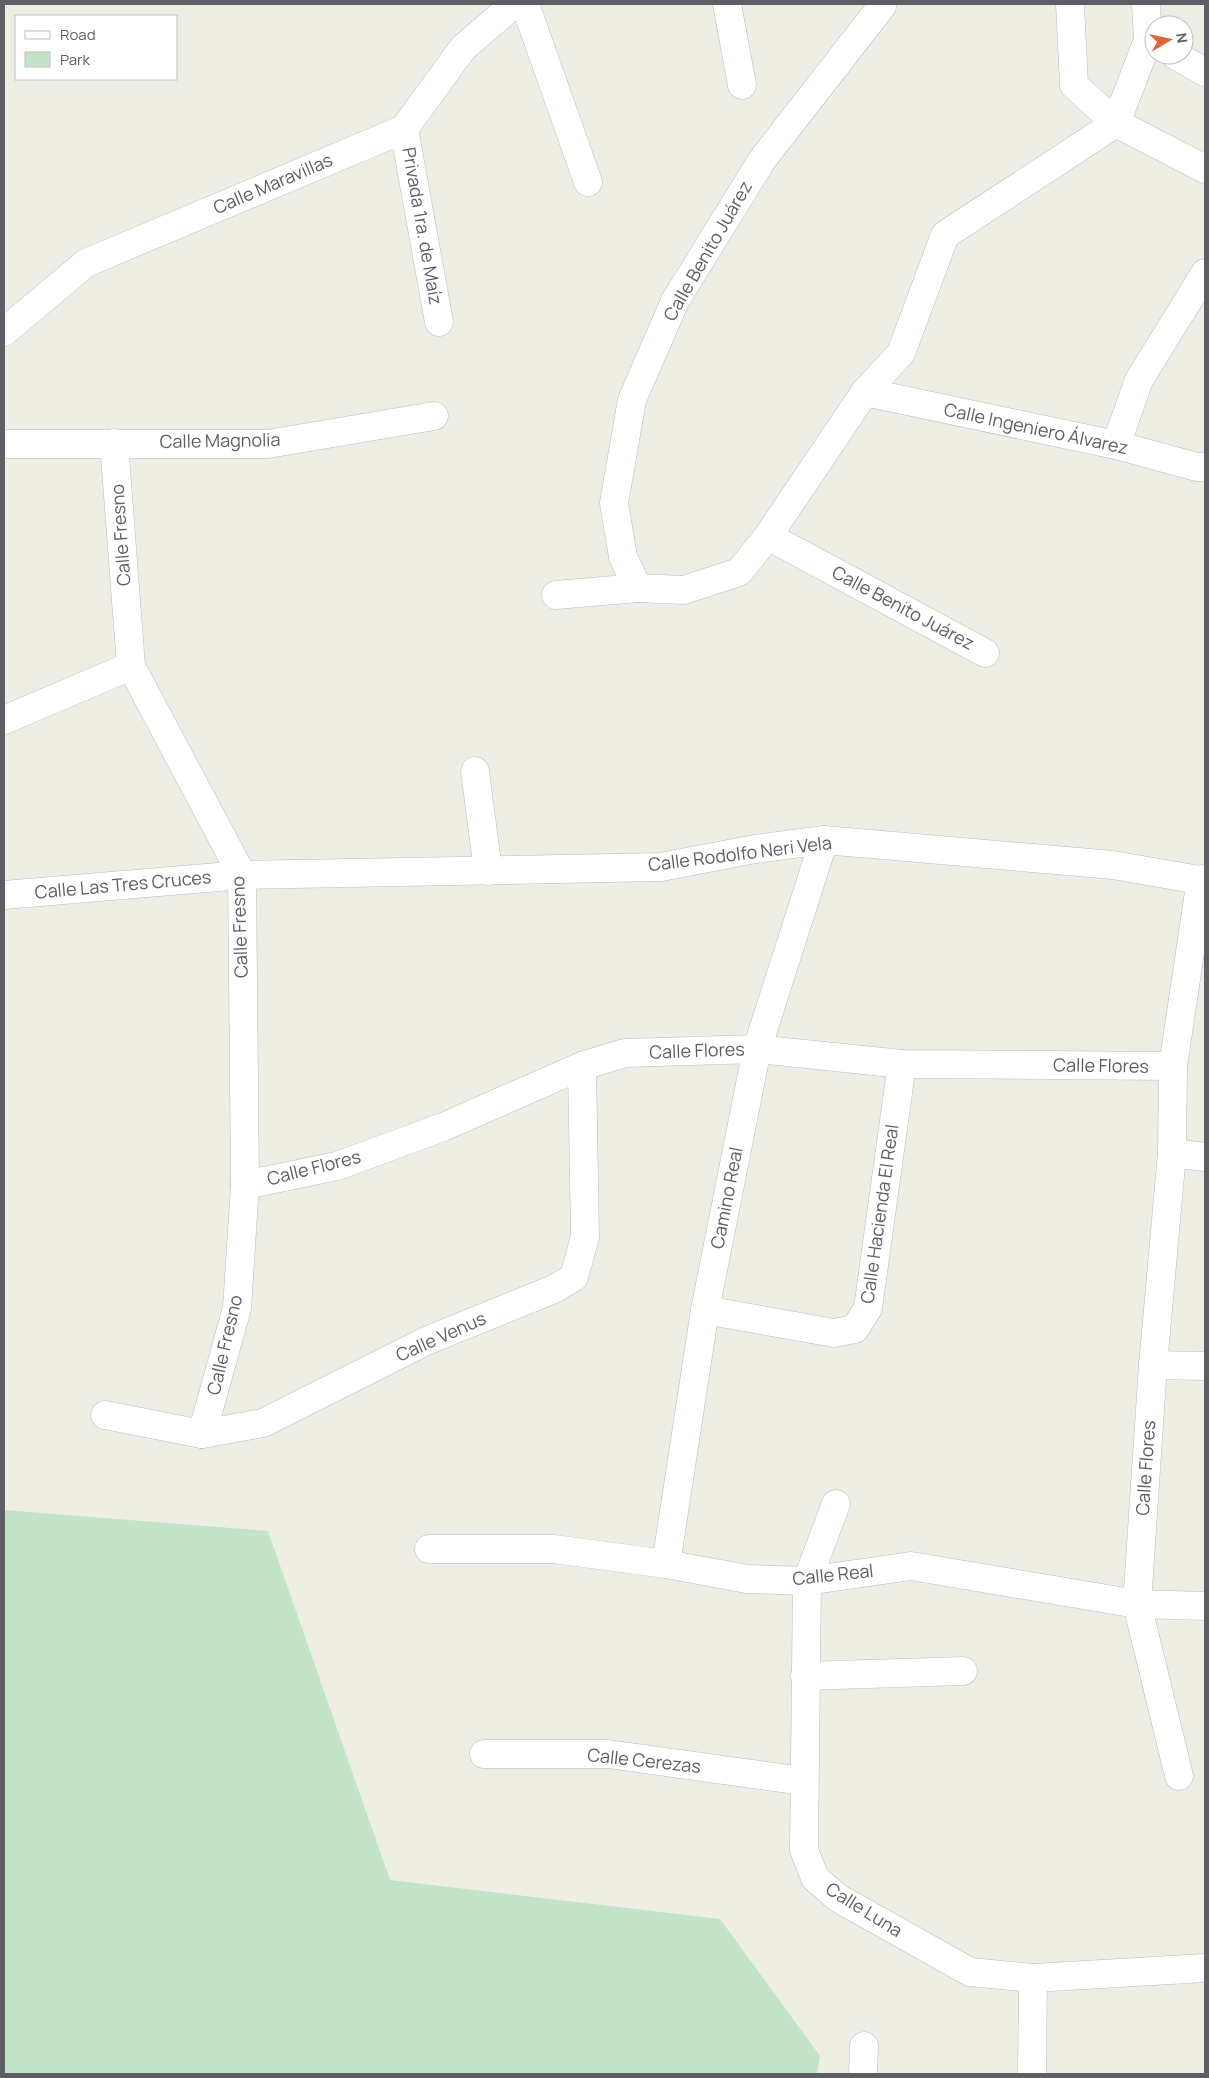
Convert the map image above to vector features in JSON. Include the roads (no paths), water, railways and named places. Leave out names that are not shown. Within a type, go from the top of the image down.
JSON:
[{"type":"street","points":[[404,129],[463,48],[514,4]]},
{"type":"street","points":[[525,4],[588,182]]},
{"type":"street","points":[[727,4],[742,85]]},
{"type":"street","name":"Calle Benito Juárez","points":[[638,588],[623,557],[614,503],[632,400],[675,301],[762,160],[882,6],[881,4]]},
{"type":"street","points":[[1070,4],[1074,85],[1116,123],[1205,169]]},
{"type":"street","points":[[556,595],[638,588],[684,590],[739,572],[768,536],[865,392],[901,353],[945,235],[1116,123],[1144,57]]},
{"type":"street","points":[[1193,65],[1205,72]]},
{"type":"street","name":"Privada 1ra. de Maíz","points":[[404,129],[439,322]]},
{"type":"street","name":"Calle Maravillas","points":[[4,332],[86,263],[404,129]]},
{"type":"street","points":[[1116,445],[1139,380],[1205,273]]},
{"type":"street","name":"Calle Ingeniero Álvarez","points":[[865,392],[1116,445],[1197,467],[1205,467]]},
{"type":"street","name":"Calle Magnolia","points":[[4,444],[268,444],[434,416]]},
{"type":"street","name":"Calle Fresno","points":[[114,443],[131,666],[242,875],[245,1185],[237,1308],[202,1434]]},
{"type":"street","name":"Calle Benito Juárez","points":[[768,536],[986,653]]},
{"type":"street","points":[[4,720],[131,666]]},
{"type":"street","points":[[475,771],[488,871]]},
{"type":"street","name":"Calle Rodolfo Neri Vela","points":[[242,875],[661,867],[755,849],[824,840],[1113,865],[1203,880]]},
{"type":"street","name":"Camino Real","points":[[666,1564],[705,1310],[757,1049],[824,840]]},
{"type":"street","name":"Calle Las Tres Cruces","points":[[4,895],[242,875]]},
{"type":"street","name":"Calle Flores","points":[[1179,1776],[1138,1604],[1153,1365],[1172,1153],[1173,1066],[1203,880]]},
{"type":"street","name":"Calle Flores","points":[[245,1185],[337,1166],[443,1127],[582,1066],[625,1053],[757,1049],[902,1064],[1173,1066]]},
{"type":"street","name":"Calle Hacienda El Real","points":[[705,1310],[834,1333],[855,1329],[868,1308],[902,1064]]},
{"type":"street","name":"Calle Venus","points":[[105,1415],[202,1434],[263,1423],[426,1341],[554,1289],[574,1277],[585,1237],[582,1066]]},
{"type":"street","points":[[1172,1153],[1205,1157]]},
{"type":"street","points":[[1153,1365],[1205,1366]]},
{"type":"street","name":"Calle Luna","points":[[836,1504],[807,1581],[803,1781],[804,1850],[815,1878],[838,1898],[970,1972],[1033,1978],[1205,1968]]},
{"type":"street","name":"Calle Real","points":[[429,1549],[554,1549],[666,1564],[747,1579],[807,1581],[911,1566],[1138,1604],[1205,1606]]},
{"type":"street","points":[[805,1676],[962,1671]]},
{"type":"street","name":"Calle Cerezas","points":[[484,1754],[608,1754],[803,1781]]},
{"type":"street","points":[[1032,2074],[1033,1978]]},
{"type":"street","points":[[862,2074],[864,2046]]}]
